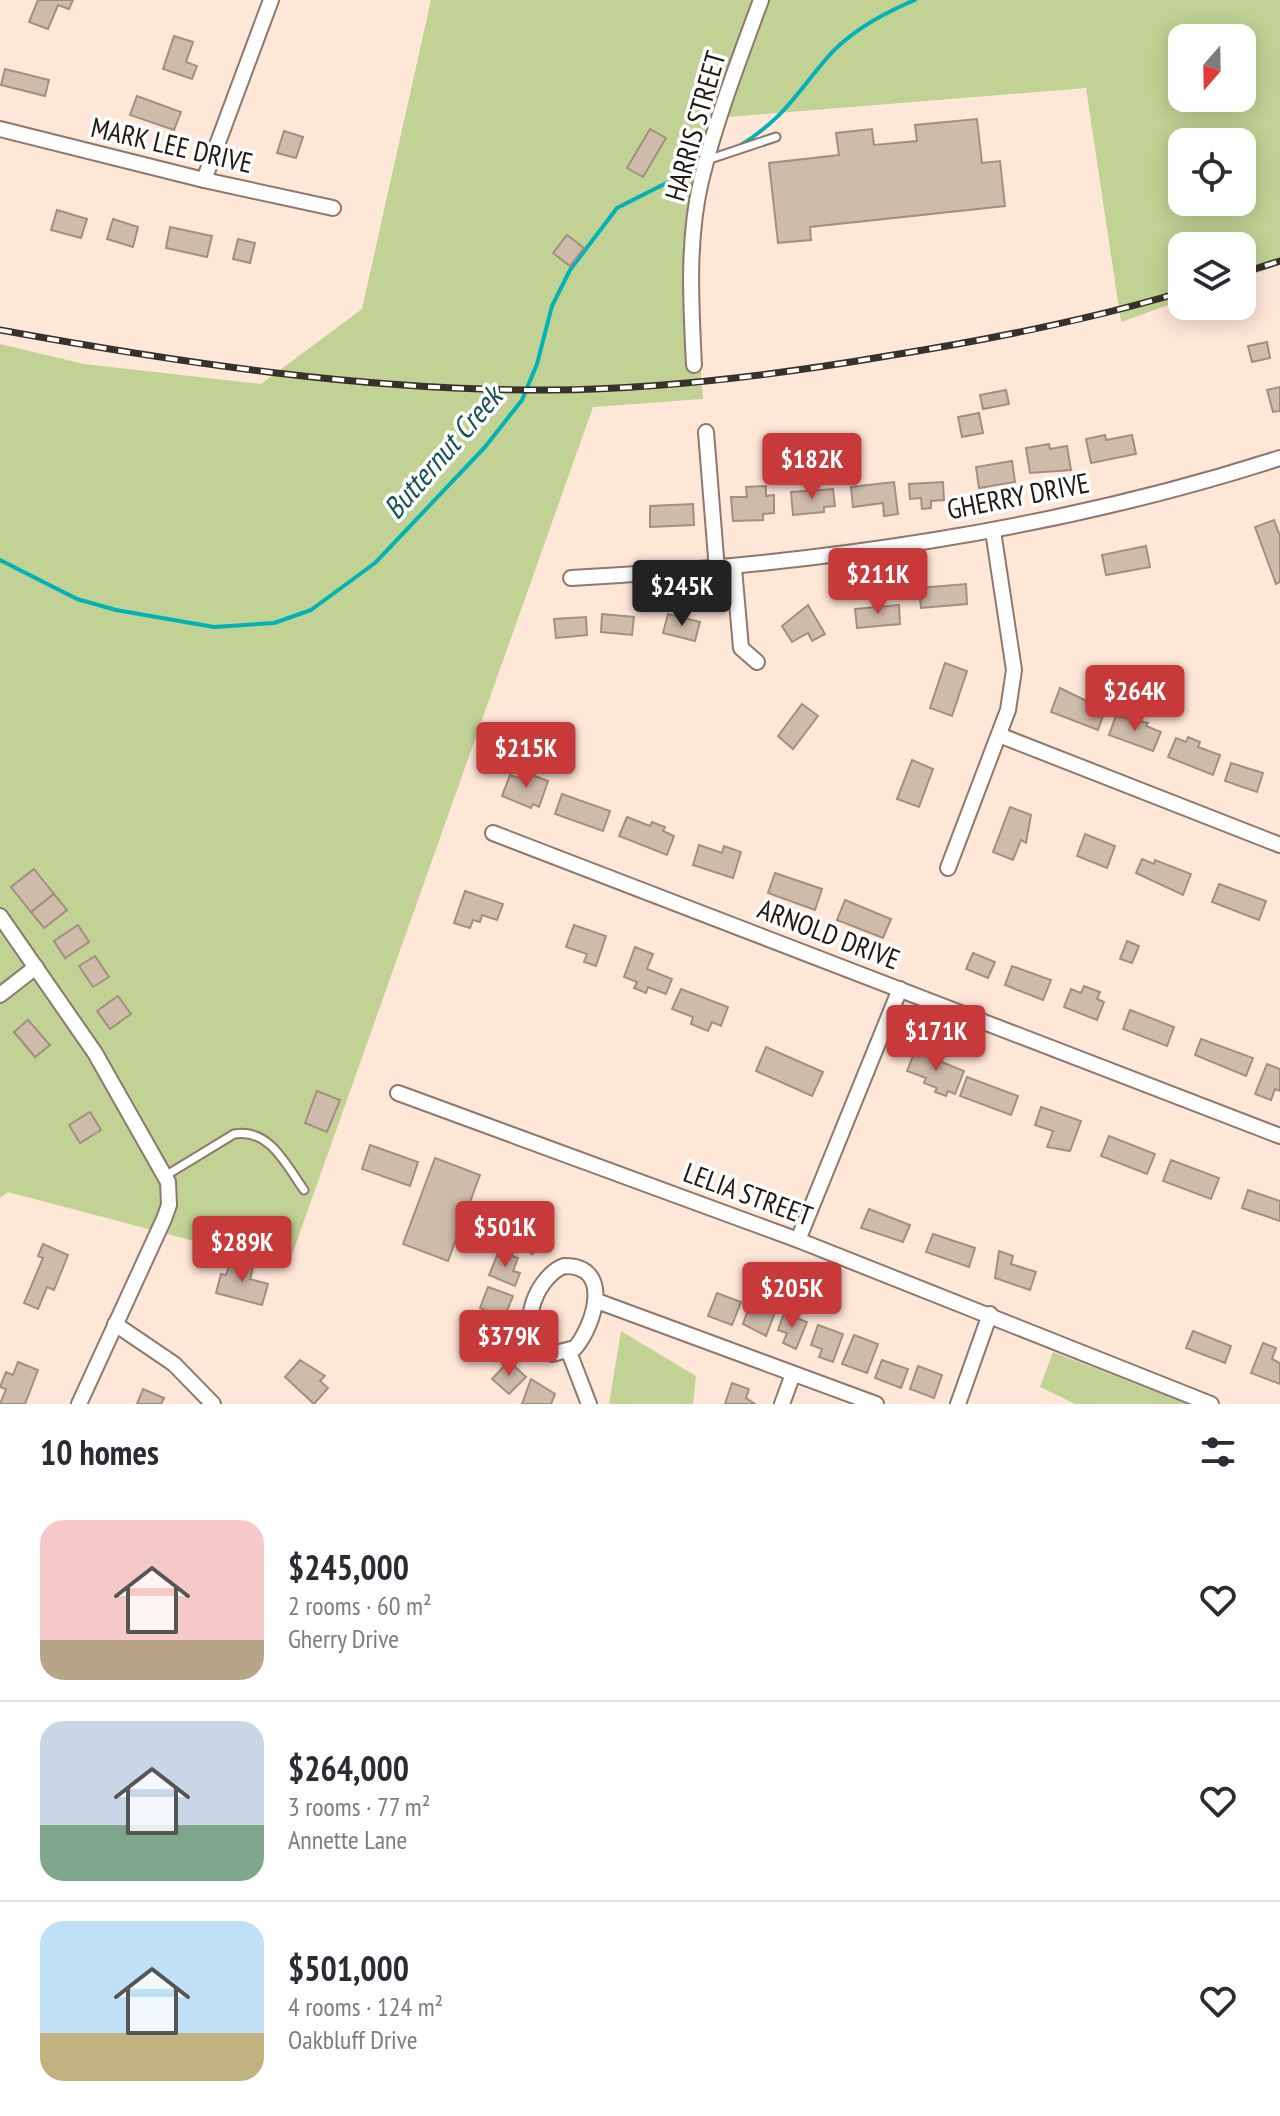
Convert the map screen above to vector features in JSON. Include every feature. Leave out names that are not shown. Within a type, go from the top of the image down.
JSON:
[{"type":"street","points":[[204,180],[271,0]]},
{"type":"street","name":"HARRIS STREET","points":[[694,365],[693,236],[707,160],[721,108],[761,0]]},
{"type":"street","name":"MARK LEE DRIVE","points":[[0,129],[204,180],[333,208]]},
{"type":"street","points":[[706,432],[717,570]]},
{"type":"street","name":"GHERRY DRIVE","points":[[571,578],[717,570],[993,531],[1201,483],[1280,458]]},
{"type":"street","points":[[948,868],[1008,710],[1014,670],[993,531]]},
{"type":"street","points":[[734,568],[741,648],[757,662]]},
{"type":"street","points":[[999,735],[1280,845]]},
{"type":"street","name":"ARNOLD DRIVE","points":[[493,833],[1280,1136]]},
{"type":"street","points":[[0,916],[95,1053],[165,1176],[169,1205],[79,1404]]},
{"type":"street","points":[[0,995],[36,967]]},
{"type":"street","points":[[798,1240],[900,989]]},
{"type":"street","name":"LELIA STREET","points":[[398,1093],[798,1240],[1211,1404]]},
{"type":"street","points":[[564,1266],[582,1269],[594,1281],[597,1301],[580,1342],[569,1352],[561,1355],[543,1352],[531,1339],[529,1321],[545,1280],[564,1266]]},
{"type":"street","points":[[597,1301],[876,1404]]},
{"type":"street","points":[[958,1404],[990,1314]]},
{"type":"street","points":[[115,1324],[143,1341],[190,1380],[213,1404]]},
{"type":"street","points":[[569,1352],[589,1404]]},
{"type":"street","points":[[782,1404],[793,1374]]},
{"type":"lane","points":[[707,160],[776,137]]},
{"type":"lane","points":[[165,1176],[234,1134],[247,1132],[270,1143],[304,1190]]},
{"type":"green space","points":[[431,0],[1280,0],[1280,265],[1256,273],[1256,232],[1168,232],[1168,305],[1121,322],[1086,88],[716,118],[694,281],[703,399],[593,407],[288,1266],[8,1192],[0,1198],[0,344],[84,364],[261,384],[362,309]]},
{"type":"green space","points":[[621,1331],[696,1376],[693,1404],[609,1404]]},
{"type":"green space","points":[[1053,1352],[1187,1404],[1075,1404],[1040,1387]]},
{"type":"building","points":[[38,0],[73,0],[69,9],[58,5],[48,29],[29,22]]},
{"type":"building","points":[[174,36],[193,42],[186,62],[197,66],[192,79],[163,69]]},
{"type":"building","points":[[5,69],[49,80],[45,96],[1,85]]},
{"type":"building","points":[[137,96],[181,112],[174,130],[130,115]]},
{"type":"building","points":[[977,119],[982,163],[1000,161],[1005,206],[810,227],[811,240],[778,243],[769,163],[839,155],[836,133],[872,129],[874,145],[917,141],[915,125]]},
{"type":"building","points":[[650,129],[666,138],[643,177],[627,168]]},
{"type":"building","points":[[284,131],[303,137],[296,158],[277,153]]},
{"type":"building","points":[[57,210],[87,219],[81,238],[51,230]]},
{"type":"building","points":[[113,219],[138,227],[133,247],[107,239]]},
{"type":"building","points":[[170,227],[212,236],[207,257],[166,248]]},
{"type":"building","points":[[567,235],[584,248],[570,266],[553,253]]},
{"type":"building","points":[[238,239],[255,243],[250,263],[233,259]]},
{"type":"building","points":[[1267,342],[1270,358],[1252,362],[1248,346]]},
{"type":"building","points":[[1280,387],[1280,411],[1273,412],[1267,390]]},
{"type":"building","points":[[1006,390],[1009,404],[983,409],[980,395]]},
{"type":"building","points":[[979,413],[983,433],[962,437],[958,417]]},
{"type":"building","points":[[1105,435],[1106,440],[1132,435],[1136,454],[1091,463],[1086,439]]},
{"type":"building","points":[[1049,444],[1050,449],[1067,446],[1071,470],[1030,473],[1026,448]]},
{"type":"building","points":[[1012,461],[1015,482],[979,488],[976,467]]},
{"type":"building","points":[[894,482],[898,514],[884,516],[883,503],[853,507],[851,487]]},
{"type":"building","points":[[943,482],[944,500],[931,501],[931,508],[922,509],[921,498],[910,499],[909,484]]},
{"type":"building","points":[[766,486],[766,496],[774,495],[774,513],[763,514],[763,520],[733,521],[731,497],[747,497],[746,487]]},
{"type":"building","points":[[833,489],[835,506],[824,507],[824,512],[793,515],[791,492]]},
{"type":"building","points":[[693,504],[694,525],[650,527],[650,506]]},
{"type":"building","points":[[1274,520],[1280,536],[1280,582],[1276,584],[1255,527]]},
{"type":"building","points":[[1146,546],[1150,567],[1106,575],[1102,555]]},
{"type":"building","points":[[966,584],[967,604],[921,608],[919,588]]},
{"type":"building","points":[[808,605],[825,634],[812,641],[808,633],[792,642],[782,626]]},
{"type":"building","points":[[899,605],[900,624],[857,628],[855,609]]},
{"type":"building","points":[[602,614],[634,617],[632,635],[601,632]]},
{"type":"building","points":[[668,614],[700,622],[695,641],[663,633]]},
{"type":"building","points":[[586,617],[587,635],[556,638],[554,619]]},
{"type":"building","points":[[945,663],[967,671],[952,716],[930,708]]},
{"type":"building","points":[[1060,688],[1105,710],[1098,730],[1051,712]]},
{"type":"building","points":[[802,704],[818,716],[793,749],[778,736]]},
{"type":"building","points":[[1116,716],[1148,723],[1146,726],[1161,732],[1153,751],[1109,735]]},
{"type":"building","points":[[1188,737],[1200,742],[1198,747],[1220,755],[1213,775],[1168,757],[1176,738],[1186,742]]},
{"type":"building","points":[[912,760],[933,769],[919,807],[897,799]]},
{"type":"building","points":[[1231,763],[1263,773],[1257,792],[1225,781]]},
{"type":"building","points":[[530,774],[548,781],[539,807],[533,804],[531,808],[502,796],[510,775],[528,781]]},
{"type":"building","points":[[562,794],[610,811],[603,831],[555,814]]},
{"type":"building","points":[[1010,807],[1031,815],[1026,843],[1021,840],[1013,860],[993,852]]},
{"type":"building","points":[[627,817],[650,826],[652,822],[665,827],[663,831],[674,836],[667,855],[619,836]]},
{"type":"building","points":[[1085,834],[1115,846],[1107,868],[1077,856]]},
{"type":"building","points":[[699,845],[722,853],[724,846],[741,852],[733,878],[693,865]]},
{"type":"building","points":[[1142,859],[1154,864],[1155,860],[1191,874],[1183,895],[1136,873]]},
{"type":"building","points":[[34,869],[54,894],[31,912],[11,887]]},
{"type":"building","points":[[775,873],[822,889],[815,910],[768,893]]},
{"type":"building","points":[[1219,884],[1266,901],[1259,920],[1212,902]]},
{"type":"building","points":[[465,891],[503,904],[497,920],[482,915],[480,922],[473,920],[470,928],[454,923]]},
{"type":"building","points":[[54,894],[67,910],[44,928],[31,912]]},
{"type":"building","points":[[845,900],[891,919],[883,938],[837,920]]},
{"type":"building","points":[[78,925],[89,942],[65,958],[54,941]]},
{"type":"building","points":[[574,925],[606,936],[596,966],[584,962],[587,954],[566,947]]},
{"type":"building","points":[[1127,941],[1139,946],[1132,963],[1120,959]]},
{"type":"building","points":[[635,947],[653,954],[647,969],[672,979],[666,994],[648,987],[646,993],[634,988],[637,982],[624,977]]},
{"type":"building","points":[[973,953],[995,962],[988,978],[966,969]]},
{"type":"building","points":[[95,956],[109,977],[93,987],[79,966]]},
{"type":"building","points":[[1012,966],[1051,980],[1043,1000],[1005,985]]},
{"type":"building","points":[[1084,986],[1100,992],[1097,999],[1104,1002],[1097,1020],[1064,1007],[1071,989],[1081,993]]},
{"type":"building","points":[[681,989],[728,1007],[721,1026],[712,1022],[708,1031],[691,1024],[693,1017],[672,1009]]},
{"type":"building","points":[[118,996],[131,1014],[110,1029],[97,1011]]},
{"type":"building","points":[[1130,1010],[1174,1027],[1167,1046],[1123,1029]]},
{"type":"building","points":[[28,1020],[50,1045],[35,1057],[14,1032]]},
{"type":"building","points":[[1201,1039],[1253,1058],[1246,1076],[1195,1055]]},
{"type":"building","points":[[766,1047],[823,1072],[812,1096],[756,1071]]},
{"type":"building","points":[[915,1051],[964,1071],[955,1094],[948,1091],[946,1096],[935,1092],[937,1088],[924,1083],[926,1078],[907,1071]]},
{"type":"building","points":[[1267,1064],[1280,1069],[1280,1091],[1275,1089],[1271,1100],[1255,1094]]},
{"type":"building","points":[[967,1077],[1018,1096],[1011,1115],[960,1096]]},
{"type":"building","points":[[317,1091],[340,1100],[327,1132],[305,1123]]},
{"type":"building","points":[[1041,1107],[1081,1121],[1070,1151],[1047,1147],[1053,1131],[1035,1125]]},
{"type":"building","points":[[90,1112],[101,1130],[80,1143],[69,1125]]},
{"type":"building","points":[[1109,1136],[1155,1154],[1147,1174],[1101,1156]]},
{"type":"building","points":[[370,1145],[418,1162],[410,1186],[362,1169]]},
{"type":"building","points":[[435,1158],[480,1175],[448,1261],[403,1244]]},
{"type":"building","points":[[1171,1160],[1219,1178],[1211,1199],[1163,1181]]},
{"type":"building","points":[[1248,1190],[1280,1201],[1280,1221],[1242,1208]]},
{"type":"building","points":[[869,1209],[910,1225],[903,1242],[861,1228]]},
{"type":"building","points":[[534,1213],[553,1238],[532,1254],[513,1229]]},
{"type":"building","points":[[933,1234],[975,1248],[969,1267],[926,1252]]},
{"type":"building","points":[[43,1244],[68,1255],[54,1290],[47,1287],[38,1309],[24,1303],[43,1258],[38,1256]]},
{"type":"building","points":[[499,1251],[518,1258],[513,1271],[520,1273],[515,1286],[489,1275]]},
{"type":"building","points":[[999,1251],[1013,1256],[1011,1264],[1036,1272],[1030,1290],[995,1278]]},
{"type":"building","points":[[237,1259],[254,1263],[250,1279],[268,1284],[262,1305],[216,1293],[221,1274],[226,1275],[229,1266],[235,1267]]},
{"type":"building","points":[[488,1287],[513,1296],[504,1318],[480,1308]]},
{"type":"building","points":[[717,1293],[741,1302],[732,1325],[708,1316]]},
{"type":"building","points":[[752,1298],[777,1307],[766,1336],[743,1324]]},
{"type":"building","points":[[784,1313],[807,1322],[796,1349],[783,1343],[787,1333],[778,1330]]},
{"type":"building","points":[[818,1325],[843,1334],[833,1362],[819,1357],[822,1349],[811,1345]]},
{"type":"building","points":[[502,1327],[504,1340],[494,1341],[496,1352],[477,1355],[473,1332]]},
{"type":"building","points":[[1193,1331],[1231,1346],[1225,1363],[1186,1348]]},
{"type":"building","points":[[854,1335],[878,1344],[867,1373],[842,1364]]},
{"type":"building","points":[[1263,1343],[1276,1348],[1272,1359],[1280,1363],[1280,1384],[1251,1373]]},
{"type":"building","points":[[300,1360],[325,1376],[320,1381],[328,1388],[314,1404],[285,1377]]},
{"type":"building","points":[[882,1360],[908,1369],[901,1388],[875,1378]]},
{"type":"building","points":[[509,1361],[526,1377],[509,1394],[492,1379]]},
{"type":"building","points":[[18,1362],[38,1370],[25,1404],[0,1404],[6,1389],[0,1387],[6,1372],[13,1375]]},
{"type":"building","points":[[918,1366],[942,1375],[934,1398],[910,1389]]},
{"type":"building","points":[[531,1379],[555,1394],[551,1404],[522,1404]]},
{"type":"building","points":[[732,1383],[749,1389],[746,1398],[755,1404],[725,1404]]},
{"type":"building","points":[[143,1389],[164,1398],[161,1404],[137,1404]]},
{"type":"waterway","name":"Butternut Creek","points":[[738,147],[777,117],[845,41],[879,18],[915,0]]},
{"type":"waterway","name":"Butternut Creek","points":[[0,560],[77,599],[116,610],[214,627],[274,623],[311,610],[375,563],[485,447],[522,400],[537,364],[552,306],[570,270],[617,208],[702,165]]},
{"type":"railway","points":[[1256,269],[1280,261]]},
{"type":"railway","points":[[0,330],[205,364],[344,380],[482,389],[594,389],[678,384],[845,363],[1072,321],[1168,296]]}]
